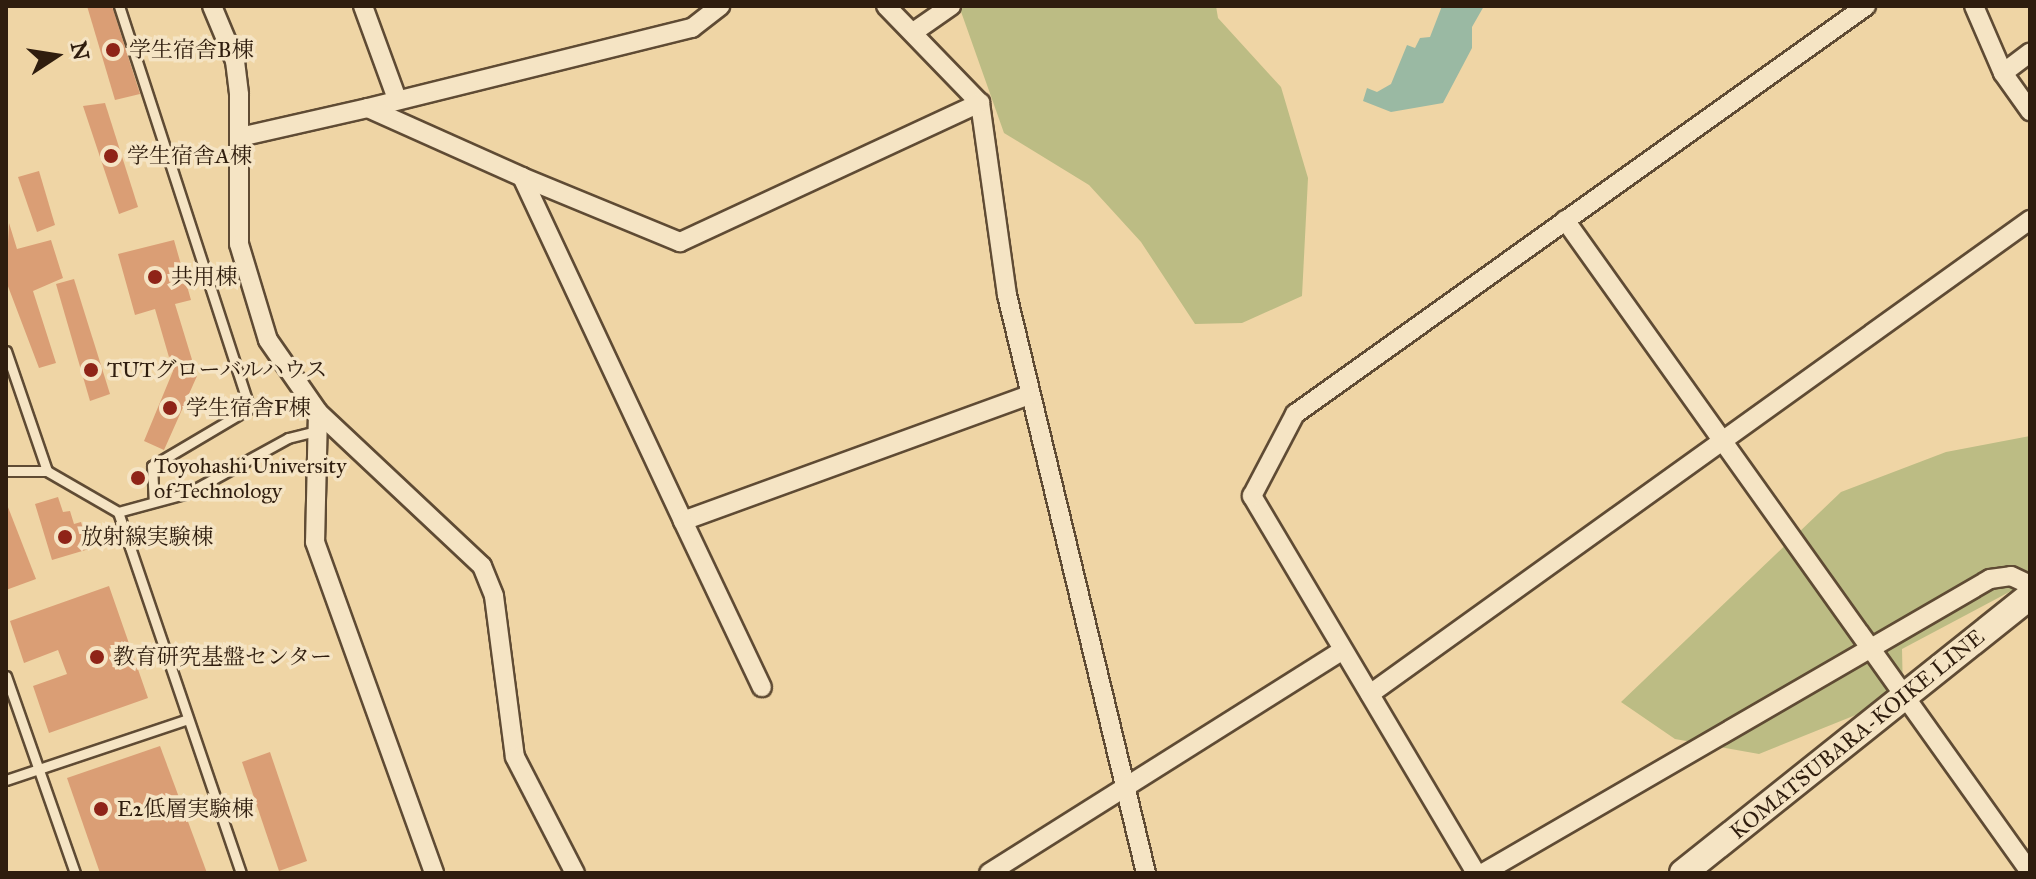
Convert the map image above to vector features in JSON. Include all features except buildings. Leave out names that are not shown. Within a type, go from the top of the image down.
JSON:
[{"type":"main road","name":"KOMATSUBARA-KOIKE LINE","points":[[1683,873],[2030,596]]},
{"type":"street","points":[[212,6],[235,61],[240,137],[239,244],[268,340],[318,422],[482,566],[494,596],[515,757],[575,873]]},
{"type":"street","points":[[363,6],[397,99]]},
{"type":"street","points":[[240,137],[692,28],[720,6]]},
{"type":"street","points":[[886,6],[915,31],[980,103],[1007,295],[1146,873]]},
{"type":"street","points":[[915,31],[951,6]]},
{"type":"street","points":[[1476,873],[1252,496],[1273,450],[1295,414],[1866,6]]},
{"type":"street","points":[[1974,6],[2003,73],[2030,111]]},
{"type":"street","points":[[2003,73],[2030,53]]},
{"type":"street","points":[[368,108],[522,177],[680,242],[980,103]]},
{"type":"street","points":[[522,177],[762,687]]},
{"type":"street","points":[[1565,220],[2030,872]]},
{"type":"street","points":[[1370,694],[2030,220]]},
{"type":"street","points":[[683,521],[1030,395]]},
{"type":"street","points":[[318,422],[315,542],[434,873]]},
{"type":"street","points":[[1483,873],[1990,579],[2011,576],[2030,585]]},
{"type":"street","points":[[989,873],[1343,650]]},
{"type":"lane","points":[[119,6],[250,408],[152,466],[154,499]]},
{"type":"lane","points":[[6,351],[47,471]]},
{"type":"lane","points":[[118,512],[154,499],[188,493],[318,422]]},
{"type":"lane","points":[[6,471],[47,471],[118,512],[241,873]]},
{"type":"lane","points":[[6,676],[75,873]]},
{"type":"lane","points":[[6,780],[188,719]]},
{"type":"green space","points":[[959,6],[1216,6],[1218,18],[1281,87],[1308,178],[1302,296],[1242,323],[1195,324],[1141,242],[1089,185],[1004,133]]},
{"type":"green space","points":[[2030,436],[2030,581],[1902,649],[1903,696],[1759,754],[1675,739],[1621,702],[1841,492],[1946,452]]},
{"type":"shaded area","points":[[1442,6],[1484,6],[1472,27],[1472,48],[1443,103],[1391,112],[1363,101],[1367,88],[1377,92],[1391,84],[1407,45],[1415,48],[1420,38],[1430,37]]},
{"type":"place","name":"学生宿舎B棟","points":[[113,50]]},
{"type":"place","name":"学生宿舎A棟","points":[[111,156]]},
{"type":"place","name":"共用棟","points":[[155,277]]},
{"type":"place","name":"TUTグローバルハウス","points":[[91,370]]},
{"type":"place","name":"学生宿舎F棟","points":[[170,408]]},
{"type":"place","name":"Toyohashi University of Technology","points":[[138,478]]},
{"type":"place","name":"放射線実験棟","points":[[65,537]]},
{"type":"place","name":"教育研究基盤センター","points":[[97,657]]},
{"type":"place","name":"E2低層実験棟","points":[[101,809]]}]
